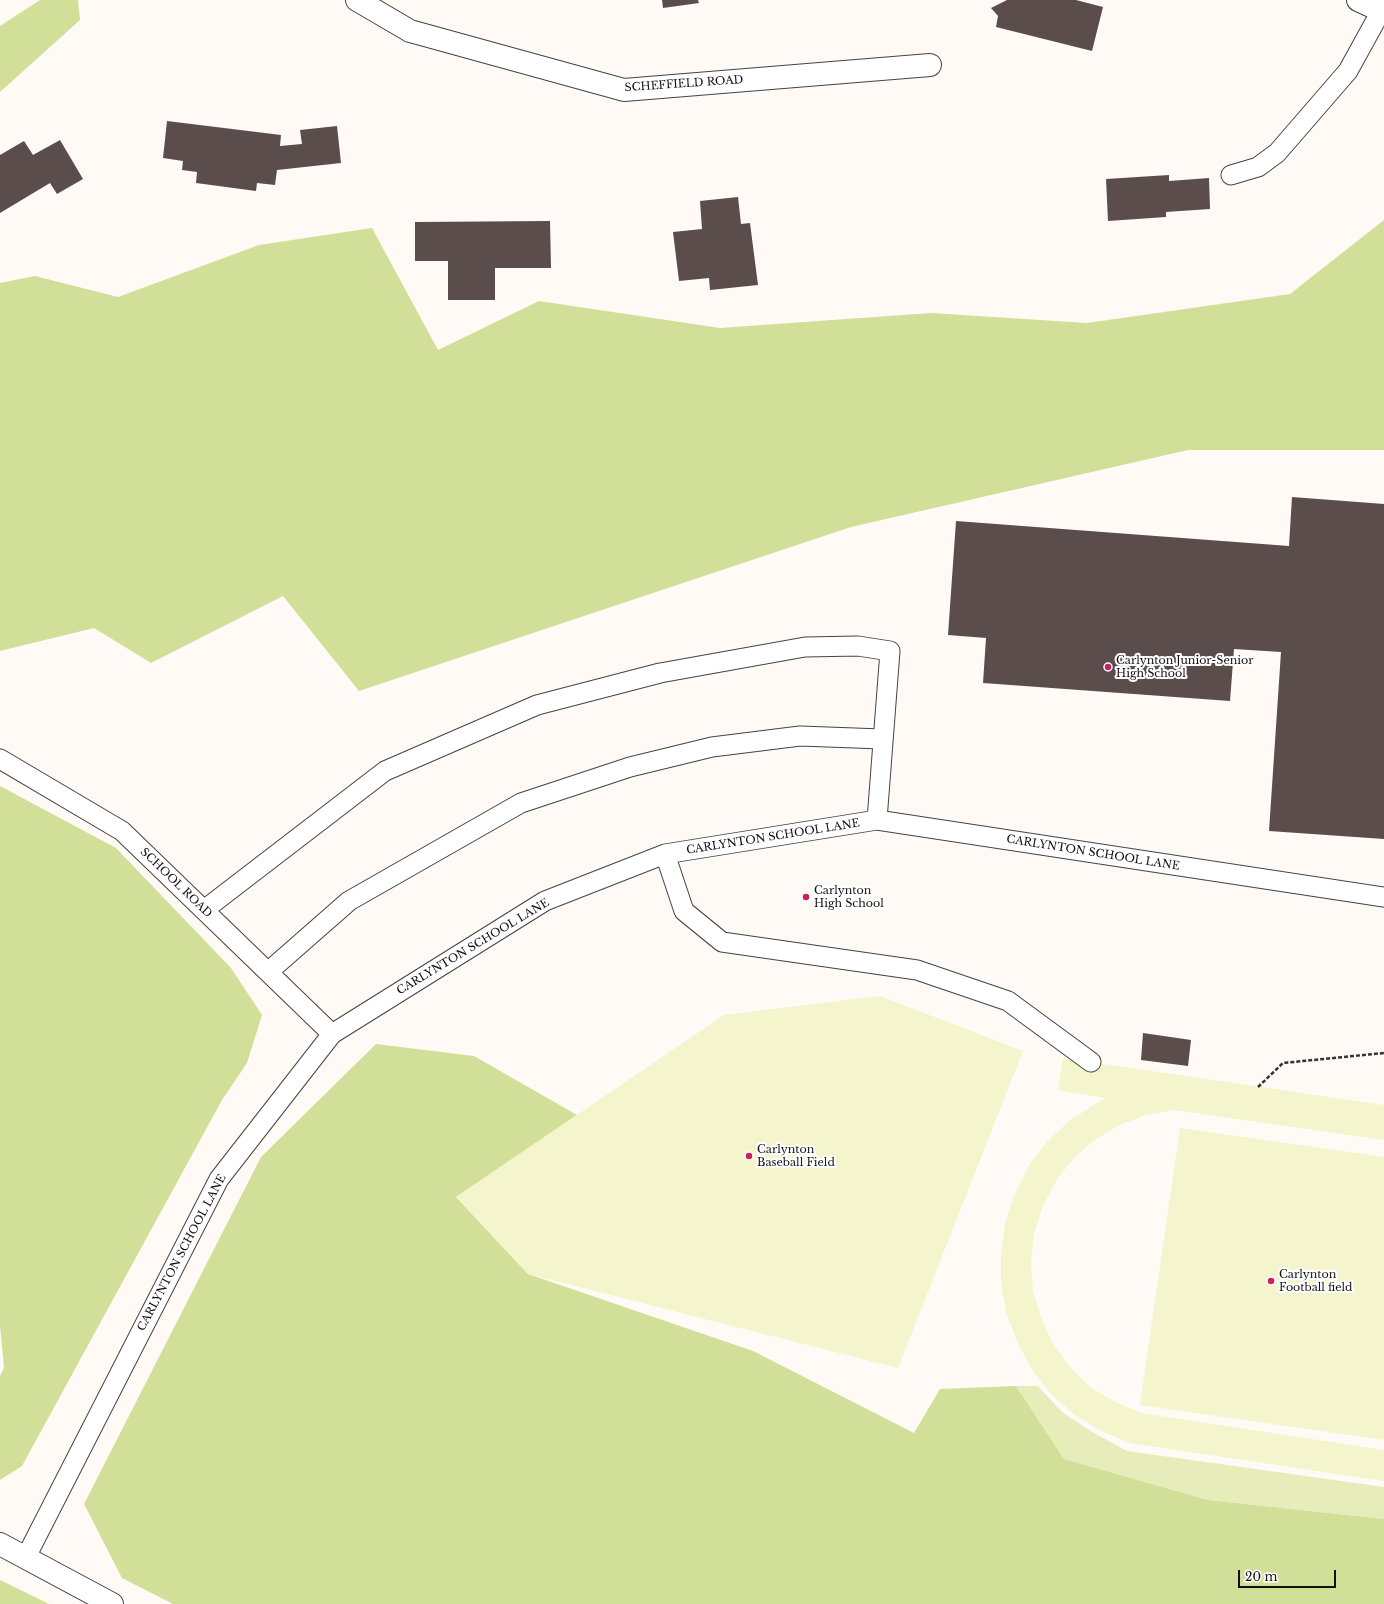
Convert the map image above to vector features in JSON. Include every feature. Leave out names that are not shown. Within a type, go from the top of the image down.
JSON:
[{"type":"street","name":"SCHEFFIELD ROAD","points":[[357,0],[410,30],[624,90],[930,65]]},
{"type":"street","points":[[1358,0],[1382,12]]},
{"type":"street","points":[[0,1544],[112,1604]]},
{"type":"lane","points":[[1231,175],[1258,167],[1277,153],[1348,70],[1382,12]]},
{"type":"lane","points":[[204,910],[385,771],[538,705],[660,673],[805,647],[858,646],[890,651],[882,739],[877,820]]},
{"type":"lane","points":[[268,972],[349,901],[520,803],[630,767],[712,746],[800,736],[882,739]]},
{"type":"lane","name":"SCHOOL ROAD","points":[[0,759],[122,832],[332,1034]]},
{"type":"lane","name":"CARLYNTON SCHOOL LANE","points":[[26,1557],[219,1179],[332,1034],[545,901],[665,854],[877,820],[1384,897]]},
{"type":"lane","points":[[665,854],[684,911],[722,942],[917,970],[1008,1001],[1090,1062]]},
{"type":"path","points":[[1258,1087],[1283,1063],[1384,1053]]},
{"type":"green space","points":[[40,0],[78,0],[80,20],[0,92],[0,26]]},
{"type":"green space","points":[[1384,220],[1384,450],[1188,450],[851,527],[359,691],[283,596],[151,663],[94,628],[0,651],[0,283],[35,276],[118,297],[259,245],[372,228],[438,350],[539,301],[720,328],[931,313],[1087,323],[1290,294]]},
{"type":"green space","points":[[0,786],[116,848],[231,968],[262,1015],[247,1063],[222,1100],[22,1466],[0,1480],[0,1376],[4,1368],[0,1325]]},
{"type":"green space","name":"Carlynton Baseball Field","points":[[880,996],[1023,1051],[898,1368],[528,1274],[456,1197],[724,1015]]},
{"type":"green space","points":[[376,1044],[474,1056],[577,1115],[456,1197],[528,1274],[753,1351],[914,1433],[940,1389],[1016,1386],[1064,1459],[1208,1500],[1384,1519],[1384,1604],[173,1604],[122,1578],[84,1504],[261,1157]]},
{"type":"green space","points":[[1063,1058],[1384,1105],[1384,1140],[1174,1110],[1146,1115],[1119,1125],[1095,1140],[1073,1159],[1056,1181],[1043,1206],[1034,1234],[1031,1262],[1033,1291],[1041,1318],[1053,1344],[1070,1367],[1090,1387],[1115,1402],[1141,1413],[1384,1450],[1384,1481],[1130,1443],[1101,1431],[1075,1415],[1052,1395],[1033,1371],[1018,1344],[1007,1315],[1001,1285],[1001,1254],[1005,1223],[1015,1194],[1028,1167],[1047,1142],[1069,1121],[1105,1098],[1058,1090]]},
{"type":"green space","name":"Carlynton Football field","points":[[1180,1128],[1384,1157],[1384,1440],[1140,1405]]},
{"type":"green space","points":[[1016,1386],[1038,1386],[1062,1412],[1092,1432],[1127,1451],[1384,1487],[1384,1519],[1208,1500],[1064,1459]]},
{"type":"green space","points":[[0,1580],[49,1604],[0,1604]]},
{"type":"building","points":[[662,0],[698,0],[699,3],[663,8]]},
{"type":"building","points":[[1007,0],[1076,0],[1103,7],[1092,51],[996,27],[998,16],[991,8]]},
{"type":"building","points":[[167,121],[281,135],[280,146],[302,144],[300,130],[337,126],[341,163],[277,170],[275,185],[257,183],[256,191],[196,183],[197,172],[182,170],[183,161],[163,158]]},
{"type":"building","points":[[60,140],[83,179],[57,194],[50,183],[0,213],[0,155],[24,141],[33,155]]},
{"type":"building","points":[[1169,175],[1169,181],[1209,178],[1210,209],[1166,212],[1166,217],[1108,221],[1106,179]]},
{"type":"building","points":[[738,197],[741,224],[750,223],[758,285],[710,290],[709,278],[679,281],[673,232],[702,229],[700,201]]},
{"type":"building","points":[[550,221],[551,268],[495,268],[495,300],[448,300],[448,261],[415,261],[415,222]]},
{"type":"building","name":"Carlynton Junior-Senior High School","points":[[1292,497],[1384,504],[1384,839],[1269,831],[1281,652],[1234,649],[1230,701],[983,683],[986,638],[948,635],[956,521],[1289,546]]},
{"type":"building","points":[[1143,1033],[1191,1040],[1188,1066],[1141,1060]]},
{"type":"place","name":"Carlynton Junior-Senior High School","points":[[1108,667]]},
{"type":"place","name":"Carlynton High School","points":[[806,897]]},
{"type":"place","name":"Carlynton Baseball Field","points":[[749,1156]]},
{"type":"place","name":"Carlynton Football field","points":[[1271,1281]]}]
